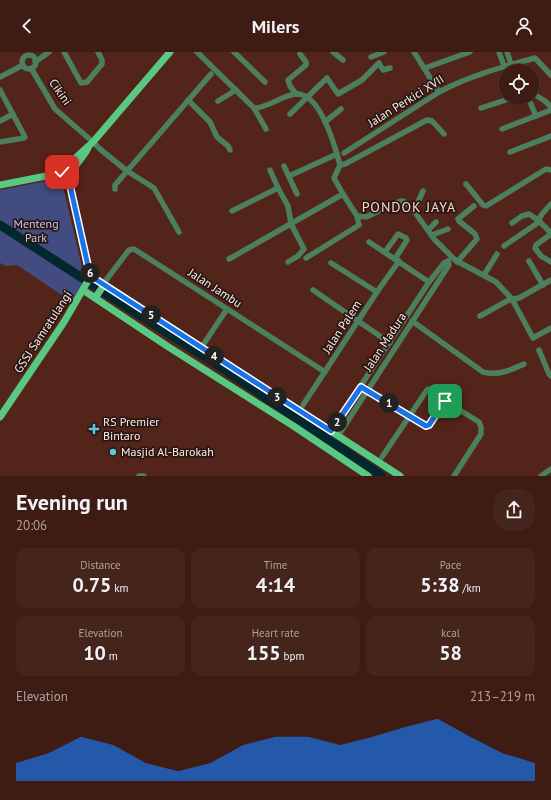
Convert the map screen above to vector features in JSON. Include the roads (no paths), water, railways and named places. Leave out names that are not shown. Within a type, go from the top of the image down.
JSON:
[{"type":"main road","points":[[170,52],[88,148],[84,156],[71,172],[69,181],[90,277],[100,290],[168,346],[294,426],[368,476]]},
{"type":"main road","points":[[0,185],[56,174],[64,171],[81,152],[88,148]]},
{"type":"main road","points":[[56,174],[63,176],[69,181]]},
{"type":"main road","name":"GSSJ Samratulangi","points":[[0,417],[90,277]]},
{"type":"main road","points":[[84,288],[100,290],[201,348],[400,476]]},
{"type":"street","points":[[34,59],[49,52]]},
{"type":"street","points":[[64,52],[81,83],[83,83],[87,82],[102,64],[103,61],[98,52]]},
{"type":"street","points":[[197,52],[254,108],[266,129]]},
{"type":"street","points":[[234,52],[265,82]]},
{"type":"street","points":[[334,52],[343,60]]},
{"type":"street","points":[[371,57],[385,52]]},
{"type":"street","points":[[414,52],[439,92]]},
{"type":"street","points":[[425,68],[470,52]]},
{"type":"street","points":[[499,52],[503,64]]},
{"type":"street","points":[[507,52],[512,64]]},
{"type":"street","points":[[24,54],[30,55],[34,59],[34,65],[31,68],[27,68],[22,65],[24,54]]},
{"type":"street","points":[[300,54],[306,62],[306,65],[288,80],[290,86],[296,94],[307,98],[314,103],[329,129],[340,164],[334,176],[357,216],[359,225],[306,258]]},
{"type":"street","name":"Jalan Perkici XVII","points":[[512,64],[535,58],[551,75]]},
{"type":"street","points":[[290,114],[327,78],[338,94],[362,80],[379,63],[383,70],[390,68]]},
{"type":"street","points":[[0,77],[22,65]]},
{"type":"street","name":"Cikini","points":[[31,68],[55,109],[100,150],[127,171],[154,188],[180,232]]},
{"type":"street","name":"Jalan Perkici XVII","points":[[344,153],[439,92],[454,84],[499,68]]},
{"type":"street","points":[[115,189],[115,185],[211,74]]},
{"type":"street","points":[[0,90],[25,137],[0,142]]},
{"type":"street","points":[[218,101],[236,90]]},
{"type":"street","points":[[254,108],[296,94]]},
{"type":"street","points":[[502,129],[536,116],[551,108],[545,101],[539,97]]},
{"type":"street","points":[[188,100],[210,122],[217,137],[228,146],[230,150]]},
{"type":"street","points":[[480,108],[499,102]]},
{"type":"street","points":[[531,104],[536,116]]},
{"type":"street","points":[[325,122],[341,109]]},
{"type":"street","points":[[0,121],[13,114]]},
{"type":"street","points":[[340,164],[345,164],[427,120],[432,121],[444,134]]},
{"type":"street","points":[[510,152],[551,136]]},
{"type":"street","points":[[289,176],[337,154]]},
{"type":"street","points":[[284,166],[297,194]]},
{"type":"street","points":[[270,170],[288,206],[291,224],[304,248],[298,256],[288,262]]},
{"type":"street","points":[[466,184],[486,206],[544,170],[551,170]]},
{"type":"street","points":[[232,211],[278,188]]},
{"type":"street","points":[[414,212],[423,191]]},
{"type":"street","points":[[228,259],[343,194]]},
{"type":"street","points":[[357,216],[366,217],[393,204],[404,201],[447,253],[458,262],[496,282],[512,299],[533,338],[551,328]]},
{"type":"street","points":[[504,246],[539,221],[542,214],[551,204]]},
{"type":"street","points":[[458,262],[477,239],[474,234],[458,219],[474,206]]},
{"type":"street","points":[[512,223],[528,214],[539,221],[551,233],[536,245],[535,248],[541,256],[551,262]]},
{"type":"street","points":[[428,230],[436,222]]},
{"type":"street","points":[[432,235],[448,229]]},
{"type":"street","name":"Jalan Palem","points":[[303,405],[378,292],[397,260],[407,240],[406,238],[398,234],[385,252]]},
{"type":"street","points":[[331,431],[430,282],[370,242]]},
{"type":"street","name":"Jalan Jambu","points":[[100,290],[129,250],[133,249],[325,372]]},
{"type":"street","points":[[484,275],[497,254]]},
{"type":"street","name":"Jalan Madura","points":[[338,436],[449,265],[450,263],[448,261],[444,262],[430,282]]},
{"type":"street","points":[[529,261],[543,285]]},
{"type":"street","points":[[331,263],[378,292]]},
{"type":"street","points":[[480,316],[512,299],[519,298],[551,280]]},
{"type":"street","points":[[312,290],[390,343]]},
{"type":"street","points":[[201,348],[227,309]]},
{"type":"street","points":[[412,321],[483,372],[499,374],[524,364]]},
{"type":"street","points":[[539,350],[551,376]]},
{"type":"street","points":[[361,387],[427,426],[445,401]]},
{"type":"street","points":[[382,457],[427,389],[429,389],[445,401],[479,422],[481,427],[481,434],[454,476]]},
{"type":"street","points":[[541,476],[551,469]]},
{"type":"waterway","points":[[0,225],[225,370],[382,476]]},
{"type":"place","name":"RS Premier Bintaro","points":[[94,429]]},
{"type":"place","name":"Masjid Al-Barokah","points":[[113,452]]},
{"type":"district","name":"PONDOK JAYA","points":[[409,207]]},
{"type":"park label","name":"Menteng Park","points":[[36,231]]}]
